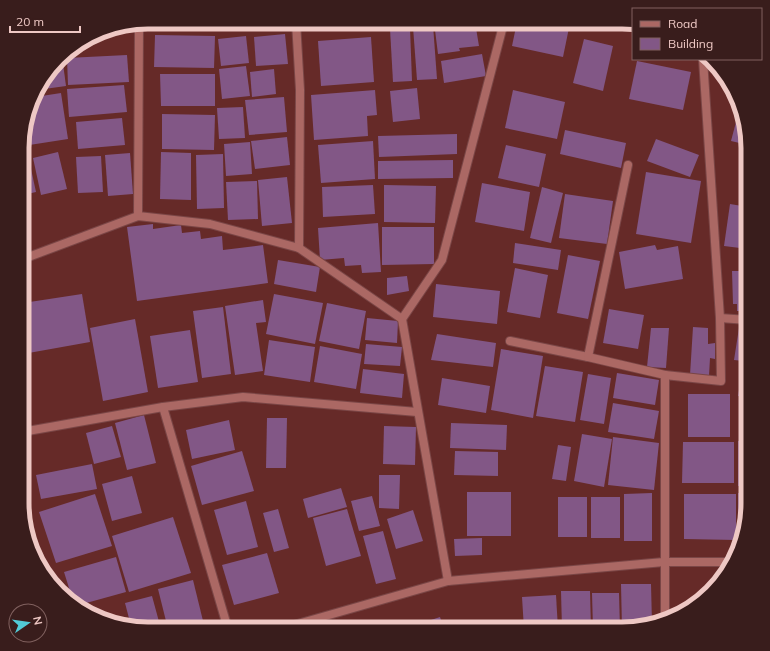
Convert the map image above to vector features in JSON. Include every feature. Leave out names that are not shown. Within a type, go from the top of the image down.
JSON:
[{"type":"street","points":[[138,216],[139,29]]},
{"type":"street","points":[[296,29],[300,90],[299,248]]},
{"type":"street","points":[[448,581],[417,412],[402,319],[442,260],[502,29]]},
{"type":"street","points":[[510,341],[664,375],[721,381],[720,318],[703,61]]},
{"type":"street","points":[[588,357],[628,165]]},
{"type":"street","points":[[29,257],[138,216],[210,224],[299,248],[402,319]]},
{"type":"street","points":[[720,318],[741,320]]},
{"type":"street","points":[[664,375],[665,614]]},
{"type":"street","points":[[29,431],[163,407],[243,397],[417,412]]},
{"type":"street","points":[[163,407],[226,622]]},
{"type":"street","points":[[304,622],[448,581],[664,562],[725,562]]},
{"type":"building","points":[[390,29],[410,29],[412,81],[393,82]]},
{"type":"building","points":[[413,29],[433,29],[437,79],[417,80]]},
{"type":"building","points":[[435,29],[476,29],[479,46],[459,48],[460,51],[438,54]]},
{"type":"building","points":[[516,29],[569,29],[563,57],[512,46]]},
{"type":"building","points":[[285,34],[288,64],[256,66],[254,37]]},
{"type":"building","points":[[155,35],[215,36],[214,68],[154,67]]},
{"type":"building","points":[[246,36],[249,63],[221,66],[218,39]]},
{"type":"building","points":[[371,37],[374,82],[321,86],[318,41]]},
{"type":"building","points":[[584,39],[613,46],[603,91],[573,83]]},
{"type":"building","points":[[482,54],[486,76],[444,83],[441,61]]},
{"type":"building","points":[[127,55],[129,82],[68,85],[67,60],[69,58]]},
{"type":"building","points":[[637,61],[691,72],[683,110],[629,99]]},
{"type":"building","points":[[63,64],[66,86],[45,89]]},
{"type":"building","points":[[246,66],[250,96],[222,99],[219,69]]},
{"type":"building","points":[[274,69],[276,94],[252,97],[250,72]]},
{"type":"building","points":[[160,74],[215,74],[215,106],[161,106]]},
{"type":"building","points":[[124,85],[127,112],[69,117],[67,89]]},
{"type":"building","points":[[417,88],[420,119],[393,122],[390,91]]},
{"type":"building","points":[[375,90],[377,115],[367,116],[368,136],[314,140],[311,95]]},
{"type":"building","points":[[513,90],[565,102],[557,139],[505,128]]},
{"type":"building","points":[[61,93],[68,139],[29,145],[33,117],[41,96]]},
{"type":"building","points":[[284,97],[287,132],[249,135],[245,100]]},
{"type":"building","points":[[243,107],[245,138],[219,139],[217,108]]},
{"type":"building","points":[[162,114],[215,115],[214,150],[162,149]]},
{"type":"building","points":[[122,118],[125,145],[78,149],[76,122]]},
{"type":"building","points":[[737,118],[741,143],[731,141]]},
{"type":"building","points":[[565,130],[626,143],[621,168],[560,154]]},
{"type":"building","points":[[457,134],[457,154],[379,157],[378,136]]},
{"type":"building","points":[[287,137],[290,165],[255,169],[251,141]]},
{"type":"building","points":[[656,139],[699,155],[690,177],[647,161]]},
{"type":"building","points":[[373,141],[375,179],[321,183],[318,145]]},
{"type":"building","points":[[250,142],[252,174],[226,176],[224,144]]},
{"type":"building","points":[[506,145],[546,154],[539,187],[498,178]]},
{"type":"building","points":[[58,152],[67,189],[41,195],[33,158]]},
{"type":"building","points":[[161,152],[191,153],[191,200],[160,199]]},
{"type":"building","points":[[130,153],[133,194],[108,196],[105,155]]},
{"type":"building","points":[[223,154],[224,208],[197,209],[196,155]]},
{"type":"building","points":[[101,156],[103,192],[78,193],[76,157]]},
{"type":"building","points":[[29,160],[36,192],[29,194]]},
{"type":"building","points":[[453,160],[453,178],[378,179],[378,161]]},
{"type":"building","points":[[646,172],[701,181],[691,243],[636,234]]},
{"type":"building","points":[[287,177],[292,223],[262,226],[258,180]]},
{"type":"building","points":[[257,181],[258,219],[228,220],[226,182]]},
{"type":"building","points":[[482,183],[530,192],[524,231],[475,222]]},
{"type":"building","points":[[373,185],[375,214],[323,217],[322,187]]},
{"type":"building","points":[[384,185],[436,186],[435,223],[384,222]]},
{"type":"building","points":[[542,187],[563,193],[551,243],[530,238]]},
{"type":"building","points":[[565,194],[613,201],[607,244],[559,238]]},
{"type":"building","points":[[730,204],[741,206],[741,248],[724,246]]},
{"type":"building","points":[[378,223],[381,272],[362,273],[361,265],[345,266],[344,258],[320,260],[318,228]]},
{"type":"building","points":[[153,224],[153,229],[181,225],[182,233],[200,231],[201,239],[222,236],[223,250],[263,245],[268,283],[137,301],[127,227]]},
{"type":"building","points":[[382,227],[434,227],[434,264],[382,265]]},
{"type":"building","points":[[515,243],[561,250],[558,270],[513,263]]},
{"type":"building","points":[[655,245],[657,250],[678,246],[683,279],[625,289],[619,252]]},
{"type":"building","points":[[568,255],[600,261],[588,319],[557,313]]},
{"type":"building","points":[[278,260],[320,267],[316,292],[274,284]]},
{"type":"building","points":[[515,268],[548,275],[540,318],[507,312]]},
{"type":"building","points":[[732,271],[741,271],[741,311],[737,311],[737,304],[733,304]]},
{"type":"building","points":[[407,276],[409,291],[387,295],[387,278]]},
{"type":"building","points":[[436,284],[500,291],[497,324],[433,317]]},
{"type":"building","points":[[82,294],[90,342],[29,353],[29,302]]},
{"type":"building","points":[[274,294],[323,303],[315,344],[266,334]]},
{"type":"building","points":[[263,300],[266,322],[256,323],[263,371],[235,375],[225,306]]},
{"type":"building","points":[[327,303],[366,311],[359,349],[319,341]]},
{"type":"building","points":[[223,307],[231,374],[202,378],[193,311]]},
{"type":"building","points":[[609,309],[644,315],[638,349],[603,343]]},
{"type":"building","points":[[367,318],[398,321],[397,343],[365,340]]},
{"type":"building","points":[[135,319],[148,392],[103,401],[90,328]]},
{"type":"building","points":[[693,327],[708,328],[708,344],[715,343],[715,359],[710,358],[709,376],[690,375]]},
{"type":"building","points":[[651,328],[669,328],[666,368],[647,367]]},
{"type":"building","points":[[739,328],[741,328],[741,361],[734,360]]},
{"type":"building","points":[[190,330],[198,382],[158,388],[150,336]]},
{"type":"building","points":[[437,334],[496,343],[493,367],[431,360]]},
{"type":"building","points":[[269,340],[315,347],[310,382],[264,375]]},
{"type":"building","points":[[366,344],[402,347],[400,366],[364,364]]},
{"type":"building","points":[[320,346],[362,354],[356,389],[314,382]]},
{"type":"building","points":[[501,349],[543,356],[533,418],[491,410]]},
{"type":"building","points":[[545,366],[583,372],[575,422],[536,416]]},
{"type":"building","points":[[363,369],[404,374],[402,398],[360,393]]},
{"type":"building","points":[[617,373],[659,380],[655,405],[613,398]]},
{"type":"building","points":[[588,374],[611,378],[604,424],[580,420]]},
{"type":"building","points":[[442,378],[490,386],[486,413],[438,405]]},
{"type":"building","points":[[741,378],[741,396],[738,396]]},
{"type":"building","points":[[688,394],[730,394],[730,437],[688,437]]},
{"type":"building","points":[[613,403],[659,411],[654,439],[608,432]]},
{"type":"building","points":[[144,415],[156,463],[127,470],[115,423]]},
{"type":"building","points":[[267,418],[287,418],[286,468],[266,468]]},
{"type":"building","points":[[229,420],[235,450],[192,459],[186,430]]},
{"type":"building","points":[[451,423],[507,425],[506,450],[450,448]]},
{"type":"building","points":[[112,426],[121,457],[94,464],[86,433]]},
{"type":"building","points":[[384,426],[416,427],[415,465],[383,464]]},
{"type":"building","points":[[582,434],[612,439],[604,487],[574,481]]},
{"type":"building","points":[[613,437],[659,443],[654,490],[608,485]]},
{"type":"building","points":[[738,441],[741,441],[741,486],[738,486]]},
{"type":"building","points":[[683,442],[734,442],[734,483],[682,483]]},
{"type":"building","points":[[558,445],[571,447],[566,481],[552,479]]},
{"type":"building","points":[[242,451],[254,491],[202,505],[191,466]]},
{"type":"building","points":[[455,451],[498,452],[498,476],[454,475]]},
{"type":"building","points":[[92,464],[97,489],[41,499],[36,475]]},
{"type":"building","points":[[379,475],[400,475],[399,509],[379,508]]},
{"type":"building","points":[[132,476],[142,513],[112,521],[102,484]]},
{"type":"building","points":[[341,488],[347,507],[308,518],[303,499]]},
{"type":"building","points":[[467,492],[511,492],[511,536],[467,536]]},
{"type":"building","points":[[652,493],[652,541],[624,541],[624,494]]},
{"type":"building","points":[[738,493],[741,493],[741,511],[738,530]]},
{"type":"building","points":[[95,494],[112,546],[56,563],[39,512]]},
{"type":"building","points":[[684,494],[736,494],[735,540],[684,539]]},
{"type":"building","points":[[372,496],[380,526],[359,531],[351,501]]},
{"type":"building","points":[[558,497],[587,497],[587,537],[558,537]]},
{"type":"building","points":[[591,497],[620,497],[620,538],[591,538]]},
{"type":"building","points":[[246,501],[258,547],[227,555],[214,510]]},
{"type":"building","points":[[278,509],[289,548],[274,552],[263,513]]},
{"type":"building","points":[[347,509],[361,556],[326,566],[313,518]]},
{"type":"building","points":[[413,510],[423,541],[396,549],[387,519]]},
{"type":"building","points":[[173,517],[191,573],[129,592],[112,536]]},
{"type":"building","points":[[383,531],[396,579],[376,584],[363,536]]},
{"type":"building","points":[[482,538],[482,555],[455,556],[454,539]]},
{"type":"building","points":[[267,553],[279,593],[234,605],[222,565]]},
{"type":"building","points":[[116,557],[126,592],[84,603],[70,593],[64,572]]},
{"type":"building","points":[[193,580],[203,622],[166,622],[158,589]]},
{"type":"building","points":[[621,584],[651,584],[652,618],[622,622]]},
{"type":"building","points":[[561,591],[590,591],[591,622],[562,622]]},
{"type":"building","points":[[592,593],[619,593],[620,622],[593,622]]},
{"type":"building","points":[[556,595],[558,622],[524,622],[522,597]]},
{"type":"building","points":[[152,596],[159,622],[130,621],[125,603]]},
{"type":"building","points":[[440,617],[442,622],[425,622]]}]
